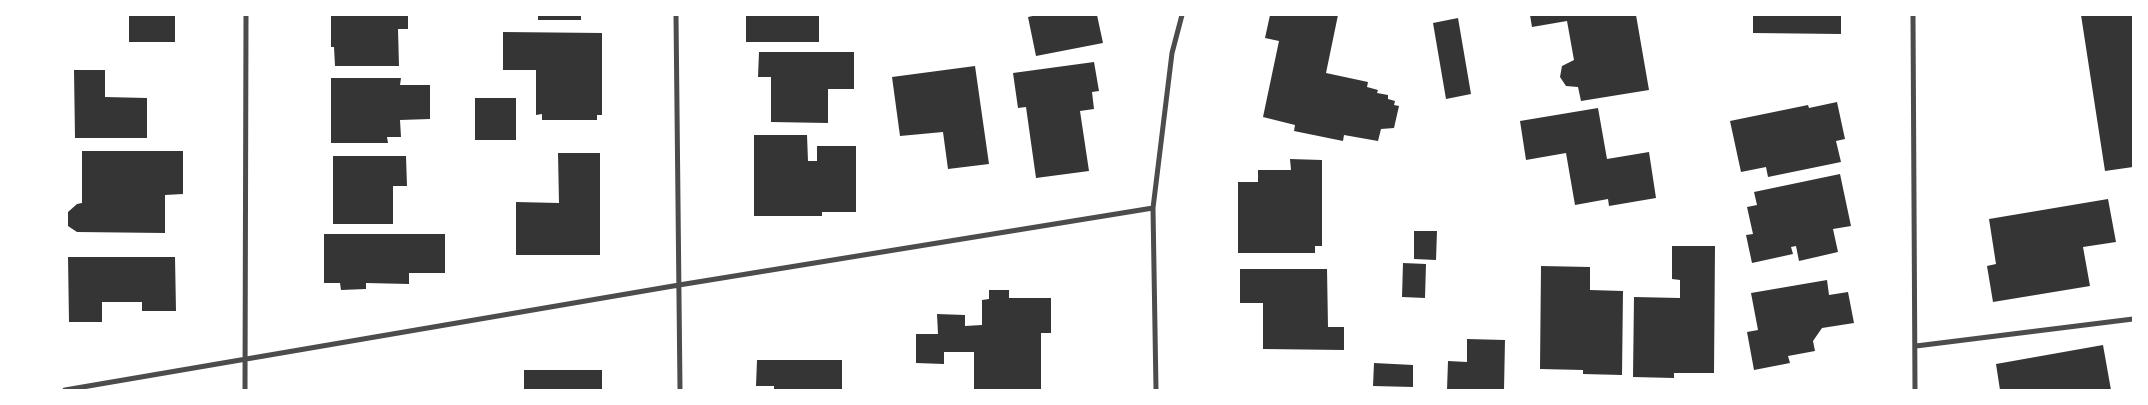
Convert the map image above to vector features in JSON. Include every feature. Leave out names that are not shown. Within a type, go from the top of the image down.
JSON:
[{"type":"street","points":[[245,390],[246,15]]},
{"type":"street","points":[[676,15],[680,390]]},
{"type":"street","points":[[1156,390],[1153,208],[1172,53],[1182,15]]},
{"type":"street","points":[[1913,15],[1915,390]]},
{"type":"street","points":[[65,390],[679,285],[1153,208]]},
{"type":"street","points":[[1916,346],[2133,319]]},
{"type":"building","points":[[129,15],[175,15],[175,42],[129,42]]},
{"type":"building","points":[[331,15],[408,15],[408,29],[398,29],[399,66],[335,66],[334,47],[331,47]]},
{"type":"building","points":[[538,15],[581,15],[581,20],[538,20]]},
{"type":"building","points":[[746,15],[819,15],[819,42],[746,42]]},
{"type":"building","points":[[1037,15],[1097,15],[1103,43],[1036,56],[1028,17]]},
{"type":"building","points":[[1270,15],[1338,15],[1326,73],[1368,82],[1367,87],[1378,90],[1377,93],[1388,95],[1388,99],[1395,101],[1394,105],[1399,106],[1394,128],[1381,129],[1378,141],[1344,135],[1343,141],[1294,131],[1295,125],[1263,117],[1279,41],[1265,38]]},
{"type":"building","points":[[1530,15],[1636,15],[1649,90],[1581,101],[1578,87],[1566,86],[1560,77],[1562,66],[1574,60],[1567,21],[1532,27]]},
{"type":"building","points":[[1753,15],[1841,15],[1841,34],[1753,33]]},
{"type":"building","points":[[2081,15],[2133,15],[2133,167],[2105,171]]},
{"type":"building","points":[[1458,18],[1471,94],[1446,99],[1433,23]]},
{"type":"building","points":[[503,32],[602,33],[602,115],[597,115],[597,120],[542,120],[542,114],[536,115],[536,70],[503,70]]},
{"type":"building","points":[[759,52],[854,52],[854,89],[828,89],[828,123],[771,122],[771,77],[758,77]]},
{"type":"building","points":[[1094,62],[1099,91],[1092,92],[1094,109],[1080,111],[1089,171],[1036,178],[1026,107],[1018,108],[1013,73]]},
{"type":"building","points":[[975,66],[989,164],[948,169],[943,132],[900,136],[892,77]]},
{"type":"building","points":[[74,70],[105,70],[105,97],[147,98],[147,138],[75,138]]},
{"type":"building","points":[[331,78],[401,78],[400,85],[430,85],[430,119],[400,120],[401,137],[387,137],[388,143],[331,143]]},
{"type":"building","points":[[475,98],[516,98],[516,140],[475,140]]},
{"type":"building","points":[[1837,102],[1845,139],[1836,141],[1841,162],[1768,177],[1766,167],[1741,172],[1730,121],[1808,105],[1809,108]]},
{"type":"building","points":[[1598,108],[1607,159],[1649,152],[1656,198],[1609,206],[1608,199],[1575,205],[1566,153],[1526,160],[1520,121]]},
{"type":"building","points":[[754,135],[807,135],[808,161],[817,161],[817,146],[856,146],[856,212],[822,212],[822,216],[754,216]]},
{"type":"building","points":[[82,151],[183,151],[183,194],[165,195],[165,233],[77,232],[68,226],[68,212],[77,204],[82,203]]},
{"type":"building","points":[[558,153],[600,153],[600,255],[516,255],[516,202],[559,203]]},
{"type":"building","points":[[333,156],[406,156],[407,186],[393,186],[393,224],[333,224]]},
{"type":"building","points":[[1290,159],[1322,160],[1322,246],[1315,246],[1315,253],[1238,253],[1238,182],[1258,182],[1258,170],[1291,170]]},
{"type":"building","points":[[1840,174],[1851,226],[1833,229],[1838,252],[1799,261],[1796,246],[1791,247],[1793,254],[1752,263],[1746,235],[1753,234],[1747,207],[1757,205],[1754,192]]},
{"type":"building","points":[[2108,199],[2116,242],[2083,247],[2090,286],[1993,302],[1987,266],[1996,264],[1989,219]]},
{"type":"building","points":[[1414,231],[1437,231],[1436,260],[1414,259]]},
{"type":"building","points":[[324,234],[445,234],[445,273],[409,273],[409,284],[366,283],[366,289],[341,290],[340,283],[324,283]]},
{"type":"building","points":[[1672,246],[1715,246],[1714,373],[1674,373],[1674,378],[1633,377],[1634,297],[1680,298],[1680,280],[1672,279]]},
{"type":"building","points":[[68,257],[175,257],[176,311],[142,311],[142,302],[102,302],[102,322],[69,322]]},
{"type":"building","points":[[1403,263],[1426,264],[1425,298],[1402,297]]},
{"type":"building","points":[[1541,266],[1590,267],[1590,290],[1623,291],[1622,375],[1583,374],[1583,370],[1540,369]]},
{"type":"building","points":[[1240,269],[1327,269],[1328,327],[1344,327],[1344,350],[1263,349],[1263,303],[1240,303]]},
{"type":"building","points":[[1827,280],[1829,295],[1848,292],[1854,323],[1822,328],[1813,341],[1815,351],[1788,356],[1790,363],[1754,370],[1747,332],[1758,330],[1751,293]]},
{"type":"building","points":[[989,290],[1009,290],[1009,298],[1051,298],[1051,333],[1041,333],[1041,390],[974,390],[974,352],[944,352],[944,364],[916,363],[916,334],[938,334],[937,314],[965,315],[965,326],[982,325],[982,300],[989,299]]},
{"type":"building","points":[[1467,339],[1505,340],[1504,390],[1447,390],[1448,361],[1467,362]]},
{"type":"building","points":[[2103,345],[2111,390],[2000,390],[1996,364]]},
{"type":"building","points":[[757,360],[842,360],[842,390],[774,390],[774,386],[756,386]]},
{"type":"building","points":[[1374,363],[1413,365],[1413,387],[1373,386]]},
{"type":"building","points":[[524,370],[602,370],[602,390],[524,390]]}]
